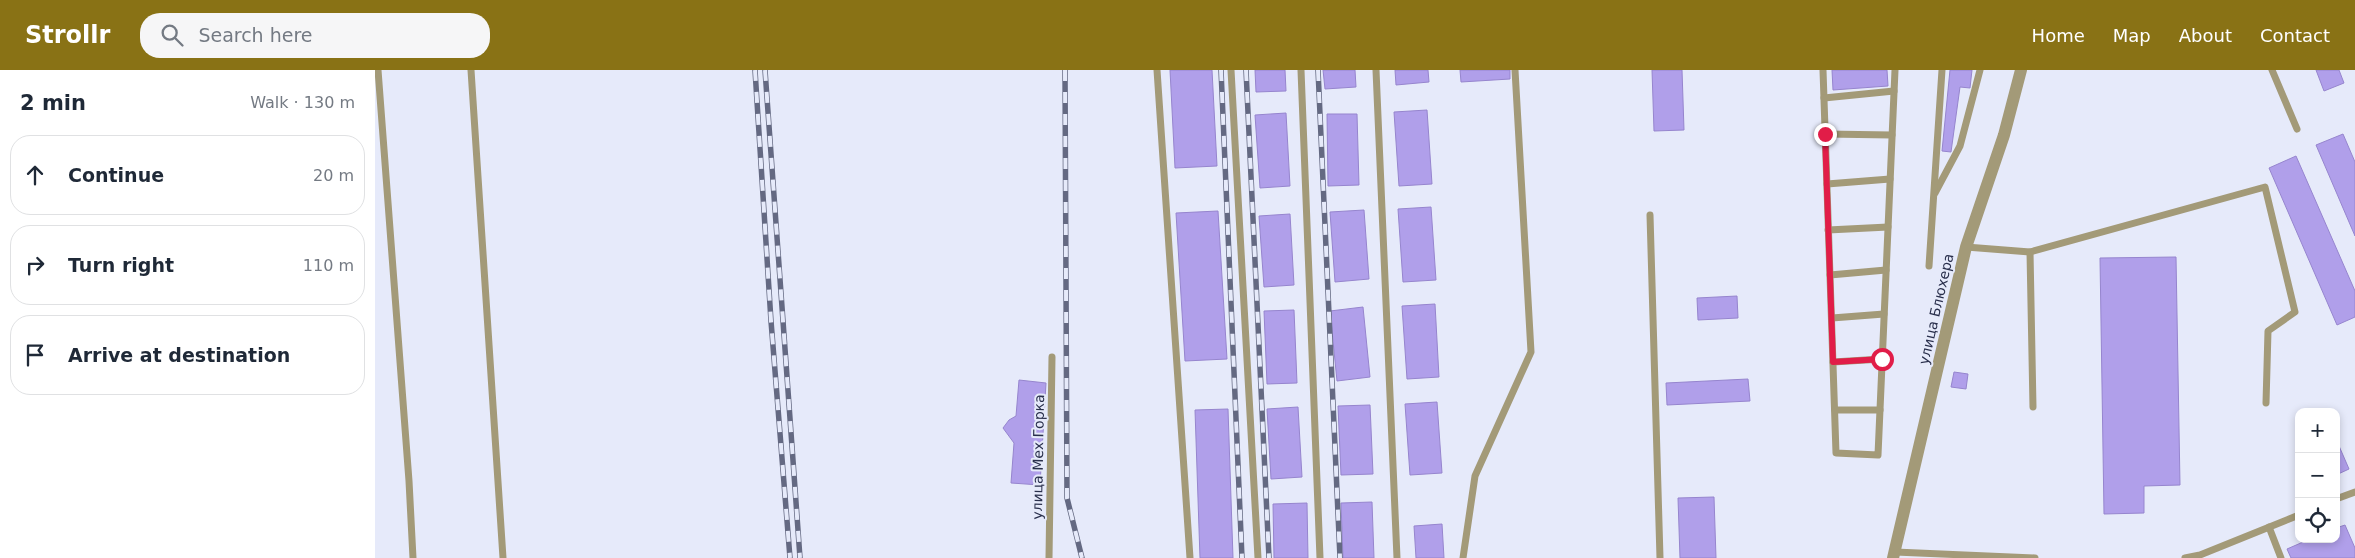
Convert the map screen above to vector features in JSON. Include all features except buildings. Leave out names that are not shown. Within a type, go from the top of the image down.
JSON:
[{"type":"street","name":"улица Блюхера","points":[[1894,555],[1966,247],[2004,135],[2021,70]]},
{"type":"lane","points":[[378,70],[413,558]]},
{"type":"lane","points":[[471,70],[503,558]]},
{"type":"lane","points":[[1157,70],[1190,558]]},
{"type":"lane","points":[[1231,70],[1258,558]]},
{"type":"lane","points":[[1301,70],[1320,558]]},
{"type":"lane","points":[[1375,70],[1397,558]]},
{"type":"lane","points":[[1463,558],[1475,476],[1531,352],[1515,70]]},
{"type":"lane","points":[[1823,70],[1837,453],[1878,455],[1895,70]]},
{"type":"lane","points":[[1929,266],[1942,70]]},
{"type":"lane","points":[[1934,195],[1961,146],[1981,70]]},
{"type":"lane","points":[[2272,70],[2297,129]]},
{"type":"lane","points":[[1824,98],[1894,92]]},
{"type":"lane","points":[[1825,134],[1892,135]]},
{"type":"lane","points":[[1827,184],[1891,178]]},
{"type":"lane","points":[[1966,247],[2030,252],[2265,187],[2295,312],[2268,332],[2266,403]]},
{"type":"lane","points":[[1650,215],[1660,558]]},
{"type":"lane","points":[[1828,230],[1888,227]]},
{"type":"lane","points":[[2030,252],[2033,407]]},
{"type":"lane","points":[[1830,275],[1886,270]]},
{"type":"lane","points":[[1831,318],[1884,314]]},
{"type":"lane","name":"улица Мех Горка","points":[[1049,558],[1052,357]]},
{"type":"lane","points":[[1833,362],[1882,359]]},
{"type":"lane","points":[[1835,410],[1880,410]]},
{"type":"lane","points":[[2339,498],[2355,492]]},
{"type":"lane","points":[[2185,558],[2199,555],[2295,517]]},
{"type":"lane","points":[[2269,527],[2281,558]]},
{"type":"lane","points":[[1894,555],[2035,558]]},
{"type":"railway","points":[[755,70],[771,321],[790,558]]},
{"type":"railway","points":[[765,70],[800,558]]},
{"type":"railway","points":[[1065,70],[1067,498],[1082,558]]},
{"type":"railway","points":[[1221,70],[1242,558]]},
{"type":"railway","points":[[1246,70],[1269,558]]},
{"type":"railway","points":[[1318,70],[1340,558]]},
{"type":"route","points":[[1825,134],[1833,362],[1882,359]]}]
